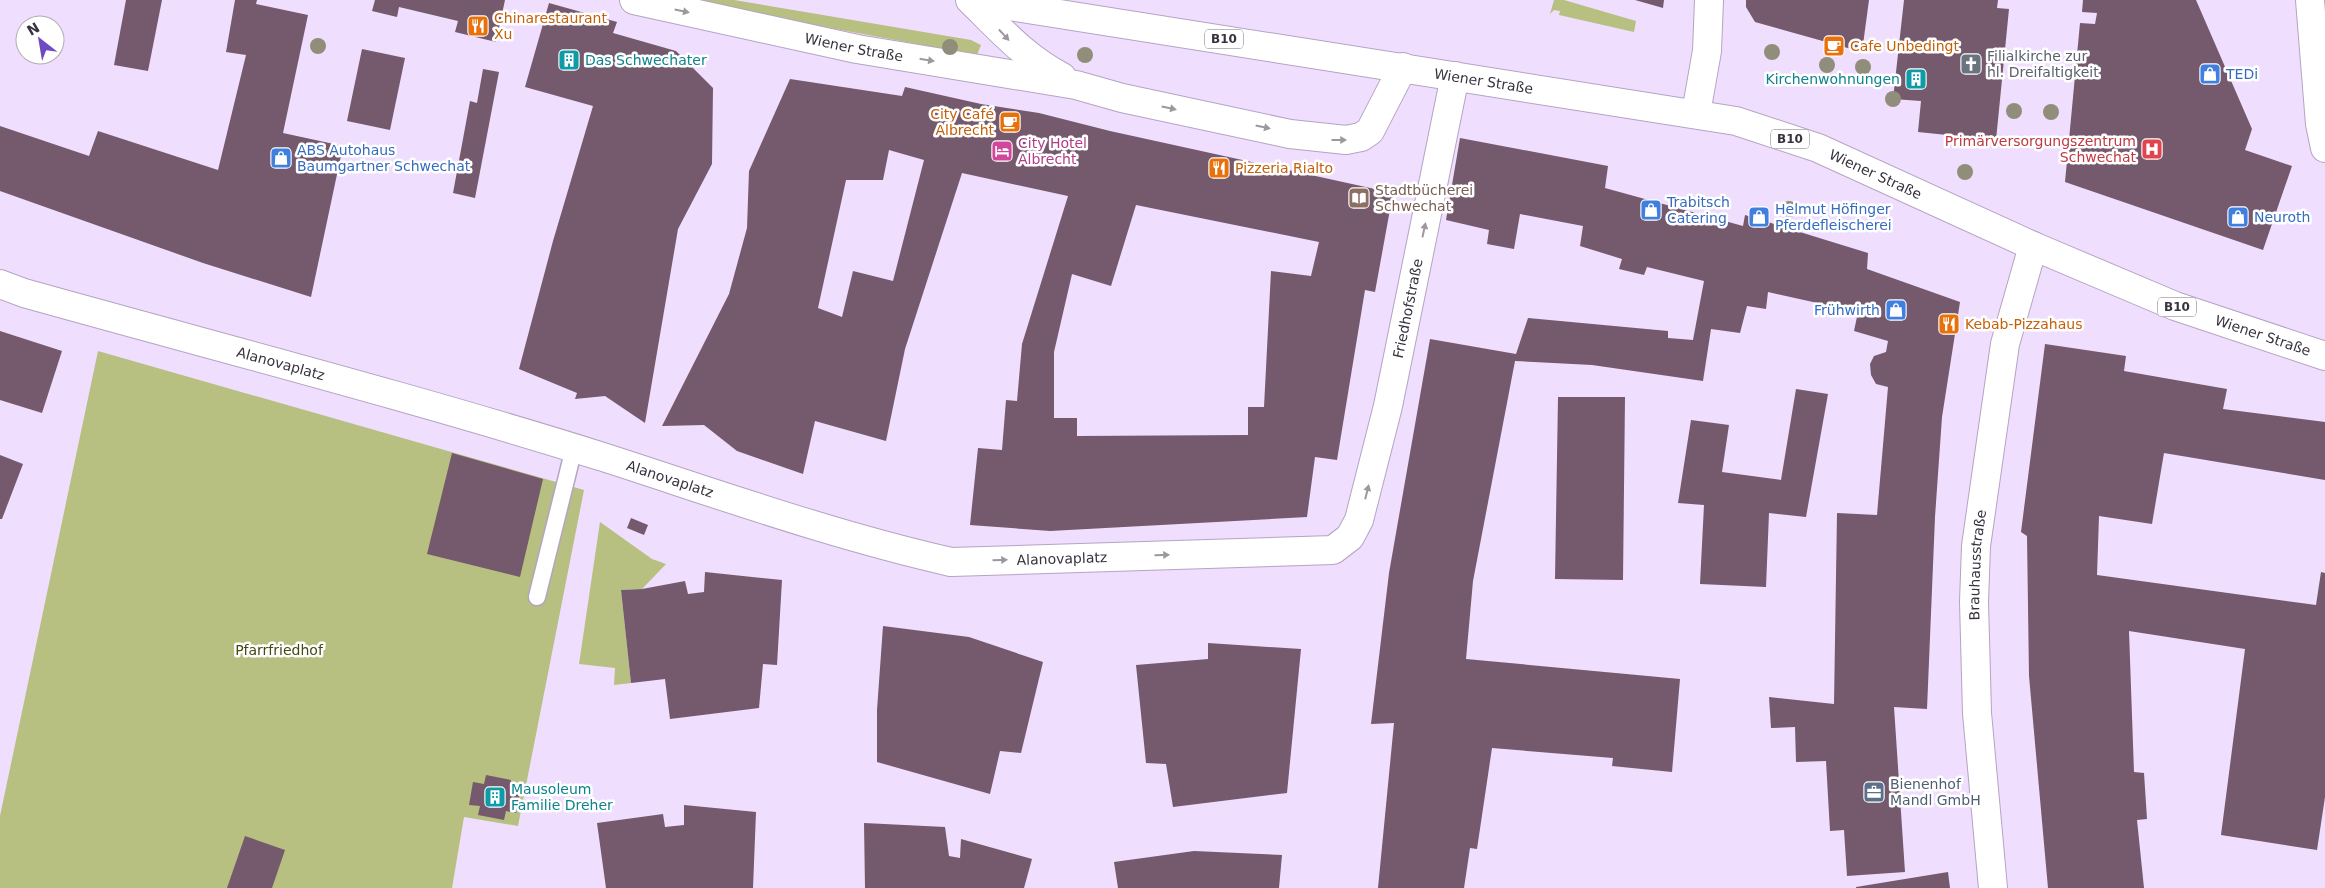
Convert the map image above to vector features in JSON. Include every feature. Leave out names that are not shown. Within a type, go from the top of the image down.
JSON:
[{"type":"street","name":"Wiener Straße","points":[[634,0],[857,49],[1076,85],[1122,98],[1290,134],[1346,140],[1362,137],[1370,131],[1403,66]]},
{"type":"street","name":"Wiener Straße","points":[[971,0],[1015,47],[1043,67],[1076,85]]},
{"type":"street","name":"Wiener Straße","points":[[971,0],[1403,66],[1736,121],[1818,148],[2032,246],[2175,306],[2325,356]]},
{"type":"street","points":[[1696,113],[1707,51],[1709,0]]},
{"type":"street","points":[[2310,0],[2320,124],[2325,148]]},
{"type":"street","name":"Friedhofstraße","points":[[1350,537],[1360,520],[1388,406],[1455,76]]},
{"type":"street","name":"Brauhausstraße","points":[[1993,888],[1978,713],[1974,602],[1976,546],[2005,344],[2032,246]]},
{"type":"street","name":"Alanovaplatz","points":[[0,284],[24,293],[574,448],[821,528],[951,562],[1333,550],[1350,537]]},
{"type":"lane","points":[[537,597],[574,448]]},
{"type":"green space","points":[[678,0],[734,0],[971,40],[981,45],[977,55]]},
{"type":"green space","points":[[1554,0],[1564,0],[1636,21],[1634,32],[1559,15],[1560,11],[1554,10],[1550,14]]},
{"type":"green space","name":"Pfarrfriedhof","points":[[98,351],[584,490],[518,826],[464,817],[452,888],[0,888],[0,816]]},
{"type":"green space","points":[[600,522],[652,559],[666,564],[642,589],[621,590],[631,683],[614,685],[615,668],[579,664]]},
{"type":"building","points":[[126,0],[162,0],[148,71],[114,65]]},
{"type":"building","points":[[235,0],[257,0],[256,4],[308,15],[283,133],[343,146],[311,297],[203,263],[0,191],[0,126],[89,156],[98,131],[218,170],[246,55],[226,52]]},
{"type":"building","name":"Chinarestaurant Xu","points":[[375,0],[505,0],[496,42],[455,32],[458,21],[399,7],[397,17],[372,11]]},
{"type":"building","points":[[1635,0],[1664,0],[1663,8]]},
{"type":"building","points":[[1746,0],[1869,0],[1862,52],[1755,22],[1746,7]]},
{"type":"building","name":"Filialkirche zur hl. Dreifaltigkeit","points":[[1904,0],[1998,0],[1997,8],[2009,9],[1996,140],[1918,132],[1921,101],[1893,99]]},
{"type":"building","points":[[2083,0],[2196,0],[2252,129],[2245,150],[2292,166],[2263,250],[2065,182],[2080,23],[2095,24],[2097,13],[2082,12]]},
{"type":"building","points":[[549,3],[617,22],[613,33],[676,51],[713,88],[712,164],[678,229],[645,423],[605,396],[575,399],[577,393],[519,369],[553,241],[593,106],[525,87]]},
{"type":"building","points":[[362,49],[405,58],[390,130],[347,121]]},
{"type":"building","points":[[483,69],[499,72],[475,198],[453,193],[470,101],[477,103]]},
{"type":"building","points":[[790,79],[902,96],[905,87],[981,104],[1039,113],[1110,131],[1393,193],[1375,292],[1365,290],[1337,460],[1315,457],[1307,517],[1050,531],[970,525],[978,448],[1002,450],[1006,400],[1017,401],[1022,344],[1068,196],[962,173],[905,349],[886,441],[815,421],[803,474],[737,451],[704,425],[662,426],[729,294],[747,228],[749,171]],"holes":[[[889,150],[924,160],[893,281],[853,271],[842,317],[818,308],[846,180],[883,180]],[[1136,205],[1319,242],[1311,276],[1271,271],[1264,407],[1248,407],[1248,435],[1077,436],[1077,418],[1054,418],[1054,352],[1072,274],[1111,286]]]},
{"type":"building","points":[[1460,138],[1608,166],[1605,188],[1743,226],[1745,215],[1868,253],[1867,269],[1960,302],[1942,417],[1935,517],[1927,709],[1894,707],[1905,872],[1847,876],[1844,830],[1830,831],[1826,761],[1796,762],[1795,727],[1771,728],[1769,697],[1834,704],[1837,513],[1877,515],[1888,387],[1876,384],[1871,375],[1870,364],[1874,356],[1886,352],[1888,341],[1854,331],[1858,312],[1768,292],[1766,309],[1747,306],[1740,333],[1711,329],[1703,381],[1592,365],[1515,361],[1473,581],[1466,659],[1680,679],[1672,772],[1612,766],[1613,758],[1492,748],[1477,849],[1470,848],[1464,888],[1378,888],[1394,723],[1371,724],[1389,573],[1430,339],[1516,354],[1528,318],[1668,331],[1668,338],[1693,340],[1704,281],[1647,267],[1644,275],[1619,269],[1622,259],[1580,246],[1583,226],[1520,214],[1514,249],[1487,244],[1489,230],[1446,220]]},
{"type":"building","points":[[0,331],[62,351],[42,413],[0,400]]},
{"type":"building","points":[[2045,344],[2126,356],[2124,371],[2227,389],[2223,409],[2325,422],[2325,480],[2164,453],[2152,524],[2099,516],[2097,575],[2316,605],[2321,572],[2325,573],[2325,797],[2317,850],[2221,835],[2245,649],[2129,631],[2134,772],[2144,773],[2147,819],[2137,820],[2144,888],[2048,888],[2029,676],[2027,536],[2021,532]]},
{"type":"building","points":[[1796,389],[1828,394],[1806,517],[1769,513],[1766,587],[1700,584],[1704,505],[1678,503],[1691,420],[1729,425],[1722,472],[1781,480]]},
{"type":"building","points":[[1558,397],[1625,397],[1623,580],[1555,579]]},
{"type":"building","points":[[452,453],[543,479],[520,577],[427,554]]},
{"type":"building","points":[[0,455],[23,464],[2,519],[0,519]]},
{"type":"building","points":[[631,518],[648,525],[644,535],[627,528]]},
{"type":"building","points":[[705,572],[782,580],[777,665],[763,664],[759,708],[670,719],[665,679],[631,683],[621,590],[642,589],[685,581],[688,594],[704,592]]},
{"type":"building","points":[[883,626],[969,637],[1043,662],[1021,753],[1000,751],[990,794],[877,762],[877,710]]},
{"type":"building","points":[[1208,643],[1301,649],[1287,793],[1173,807],[1166,764],[1146,763],[1136,665],[1208,659]]},
{"type":"building","name":"Mausoleum Familie Dreher","points":[[486,775],[511,780],[510,788],[521,789],[516,813],[506,811],[504,820],[478,815],[480,806],[469,805],[473,782],[484,784]]},
{"type":"building","points":[[684,805],[756,812],[753,888],[606,888],[597,823],[663,814],[665,827],[684,825]]},
{"type":"building","points":[[864,823],[945,827],[949,856],[960,858],[961,839],[1032,859],[1024,888],[865,888]]},
{"type":"building","points":[[245,836],[285,850],[272,888],[227,888]]},
{"type":"building","points":[[1194,851],[1282,855],[1279,888],[1118,888],[1114,862]]},
{"type":"building","points":[[1948,872],[1950,888],[1856,888],[1856,887]]},
{"type":"place","name":"Chinarestaurant Xu","points":[[478,26]]},
{"type":"place","name":"Cafe Unbedingt","points":[[1834,46]]},
{"type":"place","name":"Das Schwechater","points":[[569,60]]},
{"type":"place","name":"Filialkirche zur hl. Dreifaltigkeit","points":[[1971,64]]},
{"type":"place","name":"TEDi","points":[[2210,74]]},
{"type":"place","name":"Kirchenwohnungen","points":[[1916,79]]},
{"type":"place","name":"City Café Albrecht","points":[[1010,122]]},
{"type":"place","name":"Primärversorgungszentrum Schwechat","points":[[2152,149]]},
{"type":"place","name":"City Hotel Albrecht","points":[[1002,151]]},
{"type":"place","name":"ABS Autohaus Baumgartner Schwechat","points":[[281,158]]},
{"type":"place","name":"Pizzeria Rialto","points":[[1219,168]]},
{"type":"place","name":"Stadtbücherei Schwechat","points":[[1359,198]]},
{"type":"place","name":"Trabitsch Catering","points":[[1651,210]]},
{"type":"place","name":"Helmut Höfinger Pferdefleischerei","points":[[1759,217]]},
{"type":"place","name":"Neuroth","points":[[2238,217]]},
{"type":"place","name":"Frühwirth","points":[[1896,310]]},
{"type":"place","name":"Kebab-Pizzahaus","points":[[1949,324]]},
{"type":"place","name":"Bienenhof Mandl GmbH","points":[[1874,792]]},
{"type":"place","name":"Mausoleum Familie Dreher","points":[[495,797]]}]
